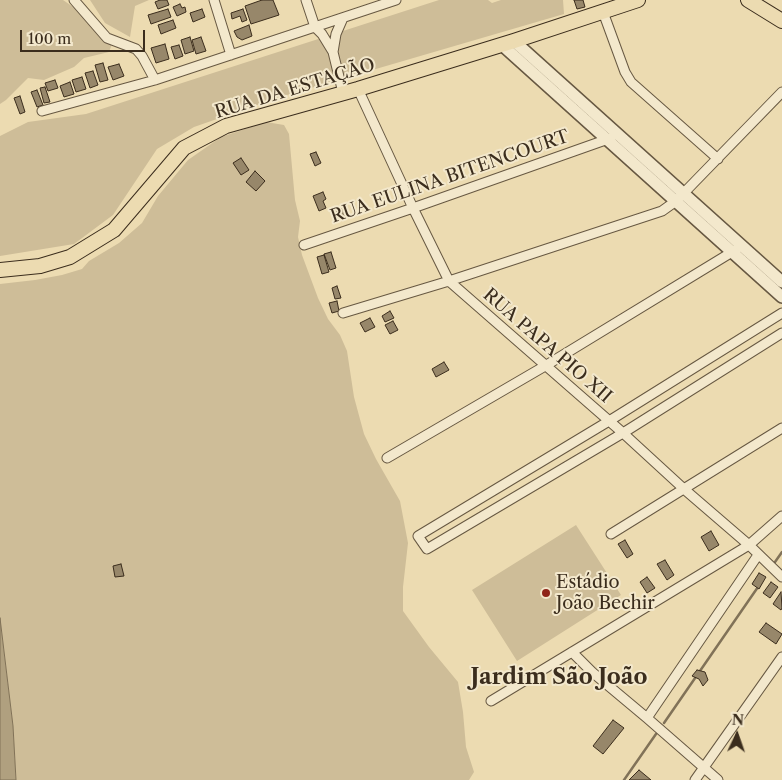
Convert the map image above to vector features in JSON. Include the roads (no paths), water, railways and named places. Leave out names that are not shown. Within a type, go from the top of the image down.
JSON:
[{"type":"main road","name":"RUA DA ESTAÇÃO","points":[[0,270],[40,266],[70,257],[114,230],[184,148],[226,126],[358,89],[508,43],[638,0]]},
{"type":"main road","points":[[748,0],[758,4],[782,20]]},
{"type":"street","points":[[74,0],[107,38],[136,49],[155,80]]},
{"type":"street","points":[[214,0],[231,55]]},
{"type":"street","points":[[306,0],[315,27],[322,34],[333,52],[343,93]]},
{"type":"street","points":[[42,111],[155,80],[396,0]]},
{"type":"street","points":[[603,12],[625,72],[631,82],[718,159]]},
{"type":"street","points":[[333,52],[336,34],[343,18]]},
{"type":"street","points":[[508,43],[611,138],[737,249],[782,282]]},
{"type":"street","name":"RUA PAPA PIO XII","points":[[358,89],[449,281],[623,433],[749,545],[782,577]]},
{"type":"street","points":[[343,313],[449,281],[662,210],[679,198],[782,92]]},
{"type":"street","name":"RUA EULINA BITENCOURT","points":[[304,245],[611,138]]},
{"type":"street","points":[[737,249],[782,297]]},
{"type":"street","points":[[387,458],[545,366],[737,249]]},
{"type":"street","points":[[782,313],[609,422],[418,536],[427,549],[623,433],[782,333]]},
{"type":"street","points":[[611,534],[782,428]]},
{"type":"street","points":[[491,701],[749,545],[782,516]]},
{"type":"street","points":[[648,718],[758,555]]},
{"type":"street","points":[[572,652],[592,672],[648,718],[718,780]]},
{"type":"street","points":[[695,780],[782,657]]},
{"type":"waterway","points":[[775,562],[782,552]]},
{"type":"waterway","points":[[664,723],[758,587]]},
{"type":"waterway","points":[[624,780],[656,734]]},
{"type":"place","name":"Estádio João Bechir","points":[[546,593]]},
{"type":"district","name":"Jardim São João","points":[[559,678]]}]
